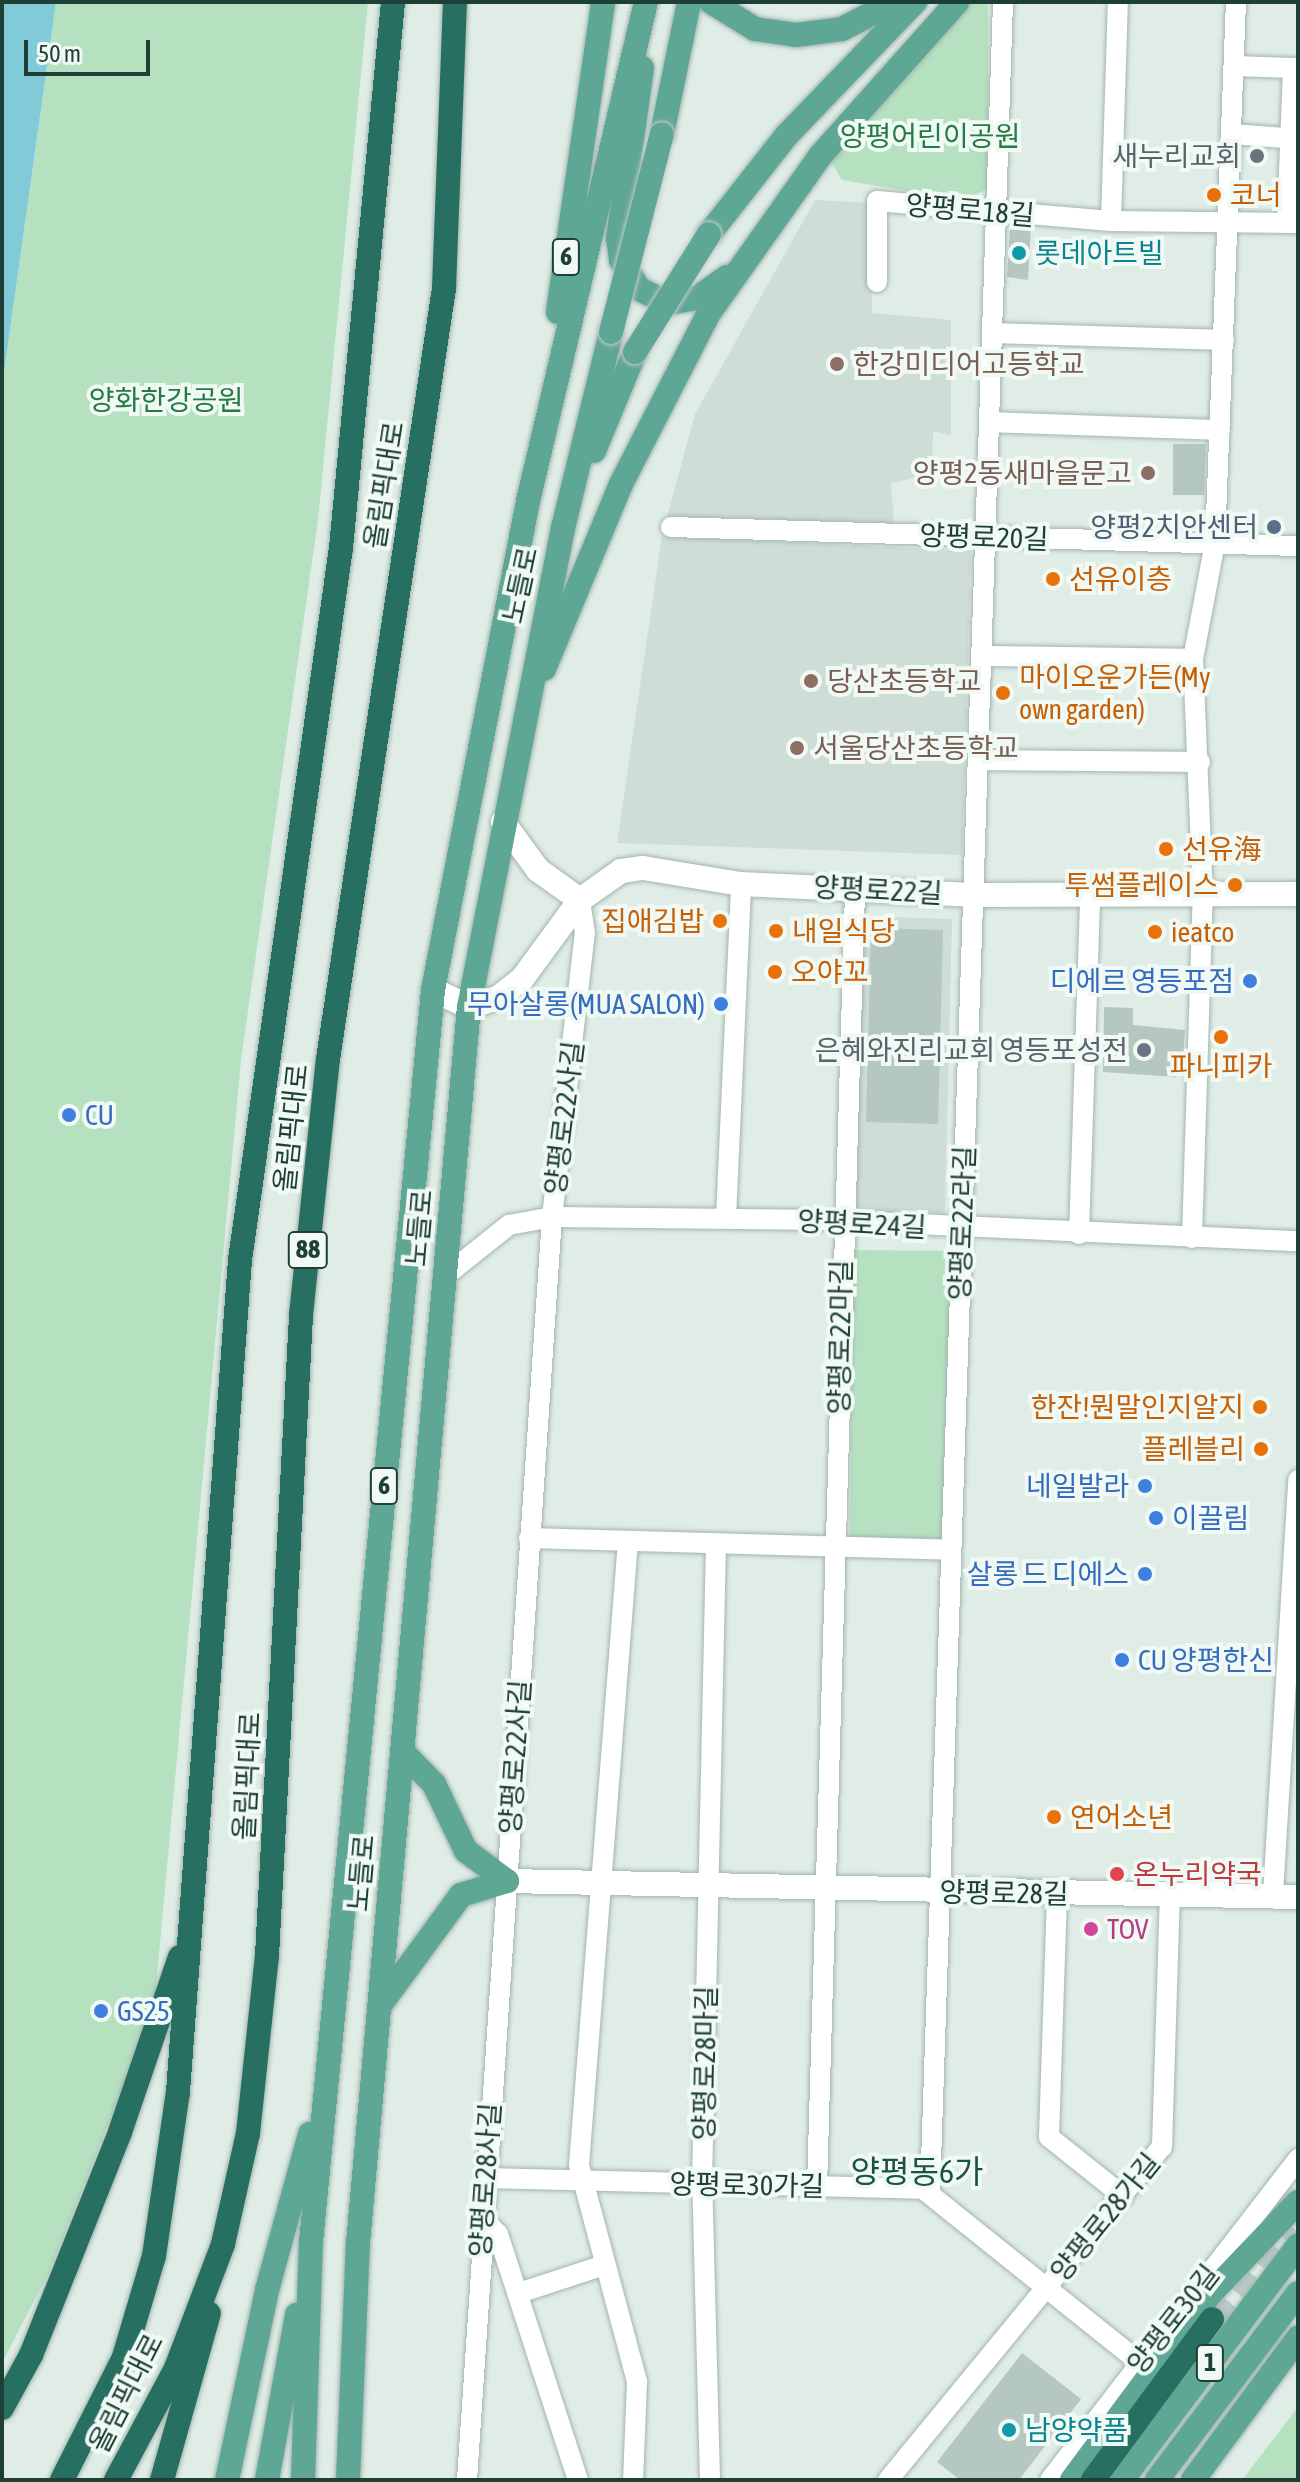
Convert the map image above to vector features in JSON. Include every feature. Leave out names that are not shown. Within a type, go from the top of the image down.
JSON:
[{"type":"highway","name":"올림픽대로","points":[[62,2480],[124,2357],[154,2256],[178,2092],[240,1260],[341,548],[393,2]]},
{"type":"highway","name":"올림픽대로","points":[[116,2480],[176,2368],[223,2244],[248,2133],[267,1956],[301,1315],[328,1059],[444,288],[455,2]]},
{"type":"highway","points":[[2,2408],[63,2275],[190,1928]]},
{"type":"highway","points":[[162,2480],[193,2389],[223,2244]]},
{"type":"highway","points":[[1093,2480],[1212,2319]]},
{"type":"main road","points":[[646,2],[640,103],[618,238],[621,260],[639,289],[668,303],[697,298],[738,267]]},
{"type":"main road","name":"노들로","points":[[303,2480],[311,2242],[433,990],[528,501],[646,2]]},
{"type":"main road","name":"노들로","points":[[348,2480],[358,2243],[469,1007],[522,723],[563,528],[662,134],[689,2]]},
{"type":"main road","points":[[718,8],[755,29],[796,35],[842,29],[894,2]]},
{"type":"main road","name":"6","points":[[563,528],[635,352],[709,234],[787,135],[915,2]]},
{"type":"main road","points":[[522,723],[621,484],[738,267],[820,156],[957,2]]},
{"type":"main road","name":"6","points":[[528,501],[604,8]]},
{"type":"main road","points":[[402,1751],[434,1784],[466,1851],[507,1881]]},
{"type":"main road","points":[[379,2006],[461,1895],[507,1881]]},
{"type":"main road","points":[[227,2480],[267,2290],[328,2070]]},
{"type":"main road","points":[[1072,2480],[1211,2293],[1298,2202]]},
{"type":"main road","points":[[267,2480],[311,2242]]},
{"type":"main road","name":"1","points":[[1122,2480],[1298,2246]]},
{"type":"main road","name":"1","points":[[1157,2480],[1298,2293]]},
{"type":"main road","points":[[1193,2480],[1298,2338]]},
{"type":"main road","points":[[279,2480],[283,2386]]},
{"type":"street","name":"양평로22라길","points":[[930,2192],[960,1229],[977,895],[1003,2]]},
{"type":"street","points":[[1111,221],[1118,2]]},
{"type":"street","points":[[1192,1238],[1203,897],[1200,762],[1193,659],[1215,543],[1230,222],[1236,2]]},
{"type":"street","name":"양평로18길","points":[[877,282],[877,201],[997,214],[1111,221],[1293,223],[1293,68],[1234,66]]},
{"type":"street","points":[[1232,134],[1294,139]]},
{"type":"street","points":[[993,333],[1224,340]]},
{"type":"street","points":[[990,422],[1220,430]]},
{"type":"street","name":"양평로20길","points":[[671,527],[986,539],[1298,546]]},
{"type":"street","points":[[983,656],[1193,659]]},
{"type":"street","points":[[980,760],[1200,762]]},
{"type":"street","points":[[433,990],[469,1007],[484,1005],[522,979],[580,900],[538,870],[503,822]]},
{"type":"street","name":"양평로22길","points":[[580,900],[621,871],[643,868],[741,884],[977,895],[1203,897],[1298,894]]},
{"type":"street","points":[[726,1218],[741,884]]},
{"type":"street","name":"양평로22마길","points":[[817,2187],[855,888]]},
{"type":"street","points":[[1079,1234],[1090,895]]},
{"type":"street","name":"양평로22사길","points":[[507,1881],[552,1217],[585,933],[580,900]]},
{"type":"street","name":"양평로24길","points":[[445,1276],[509,1225],[552,1217],[726,1218],[1298,1241]]},
{"type":"street","points":[[1273,1894],[1296,1565],[1298,1480]]},
{"type":"street","points":[[529,1538],[950,1550]]},
{"type":"street","points":[[628,1541],[581,2182],[637,2382],[633,2480]]},
{"type":"street","points":[[710,1886],[716,1543]]},
{"type":"street","name":"양평로28길","points":[[507,1881],[1057,1895],[1170,1897],[1273,1894],[1298,1897]]},
{"type":"street","name":"양평로28사길","points":[[467,2480],[482,2218],[507,1881]]},
{"type":"street","name":"양평로28마길","points":[[710,1886],[702,2184],[710,2480]]},
{"type":"street","points":[[1057,1895],[1049,2137],[1123,2196]]},
{"type":"street","name":"양평로28가길","points":[[888,2480],[1123,2196],[1166,2137],[1170,1897]]},
{"type":"street","name":"양평로30길","points":[[1050,2480],[1298,2159]]},
{"type":"street","name":"양평로30가길","points":[[485,2178],[930,2192]]},
{"type":"street","points":[[930,2192],[1140,2363]]},
{"type":"street","points":[[482,2218],[498,2234],[578,2480]]},
{"type":"street","points":[[519,2293],[604,2265]]},
{"type":"shaded area","name":"한강미디어고등학교","points":[[815,200],[870,203],[872,313],[951,320],[951,435],[933,431],[932,474],[891,483],[894,523],[667,517],[695,414]]},
{"type":"shaded area","name":"서울당산초등학교","points":[[662,536],[971,551],[962,855],[617,843]]},
{"type":"shaded area","points":[[862,916],[952,919],[945,1213],[856,1211]]},
{"type":"green space","name":"양화한강공원","points":[[56,2],[368,2],[318,520],[241,1060],[154,2009],[48,2274],[2,2363],[2,387]]},
{"type":"green space","name":"양평어린이공원","points":[[972,2],[988,2],[988,189],[962,200],[842,180],[830,160]]},
{"type":"green space","points":[[853,1250],[953,1251],[950,1539],[850,1537]]},
{"type":"green space","points":[[1298,2407],[1298,2480],[1242,2480]]},
{"type":"water","points":[[2,2],[56,2],[2,387]]},
{"type":"building","name":"롯데아트빌","points":[[1031,227],[1028,280],[1007,277],[1010,229]]},
{"type":"building","points":[[1173,444],[1206,444],[1204,495],[1173,495]]},
{"type":"building","points":[[871,928],[943,930],[938,1124],[866,1122]]},
{"type":"building","name":"은혜와진리교회 영등포성전","points":[[1104,1007],[1133,1008],[1133,1025],[1185,1030],[1182,1071],[1176,1077],[1103,1072]]},
{"type":"building","name":"남양약품","points":[[1022,2353],[1081,2399],[1019,2480],[960,2480],[937,2462]]},
{"type":"tunnel","points":[[1212,2319],[1289,2225]]},
{"type":"place","name":"새누리교회","points":[[1257,156]]},
{"type":"place","name":"코너","points":[[1214,195]]},
{"type":"place","name":"롯데아트빌","points":[[1019,253]]},
{"type":"place","name":"한강미디어고등학교","points":[[837,364]]},
{"type":"place","name":"양평2동새마을문고","points":[[1148,473]]},
{"type":"place","name":"양평2치안센터","points":[[1274,527]]},
{"type":"place","name":"선유이층","points":[[1053,579]]},
{"type":"place","name":"당산초등학교","points":[[811,681]]},
{"type":"place","name":"마이오운가든(My own garden)","points":[[1003,693]]},
{"type":"place","name":"서울당산초등학교","points":[[797,748]]},
{"type":"place","name":"선유海","points":[[1166,849]]},
{"type":"place","name":"투썸플레이스","points":[[1235,885]]},
{"type":"place","name":"집애김밥","points":[[720,921]]},
{"type":"place","name":"내일식당","points":[[776,931]]},
{"type":"place","name":"ieatco","points":[[1155,932]]},
{"type":"place","name":"오야꼬","points":[[775,972]]},
{"type":"place","name":"디에르 영등포점","points":[[1250,981]]},
{"type":"place","name":"무아살롱(MUA SALON)","points":[[721,1004]]},
{"type":"place","name":"파니피카","points":[[1221,1037]]},
{"type":"place","name":"은혜와진리교회 영등포성전","points":[[1144,1050]]},
{"type":"place","name":"CU","points":[[69,1115]]},
{"type":"place","name":"한잔!뭔말인지알지","points":[[1260,1407]]},
{"type":"place","name":"플레블리","points":[[1261,1449]]},
{"type":"place","name":"네일발라","points":[[1145,1486]]},
{"type":"place","name":"이끌림","points":[[1156,1518]]},
{"type":"place","name":"살롱 드 디에스","points":[[1145,1574]]},
{"type":"place","name":"CU 양평한신","points":[[1122,1660]]},
{"type":"place","name":"연어소년","points":[[1054,1817]]},
{"type":"place","name":"온누리약국","points":[[1117,1874]]},
{"type":"place","name":"TOV","points":[[1091,1929]]},
{"type":"place","name":"GS25","points":[[101,2011]]},
{"type":"place","name":"남양약품","points":[[1009,2430]]},
{"type":"district","name":"양평동6가","points":[[917,2172]]}]
